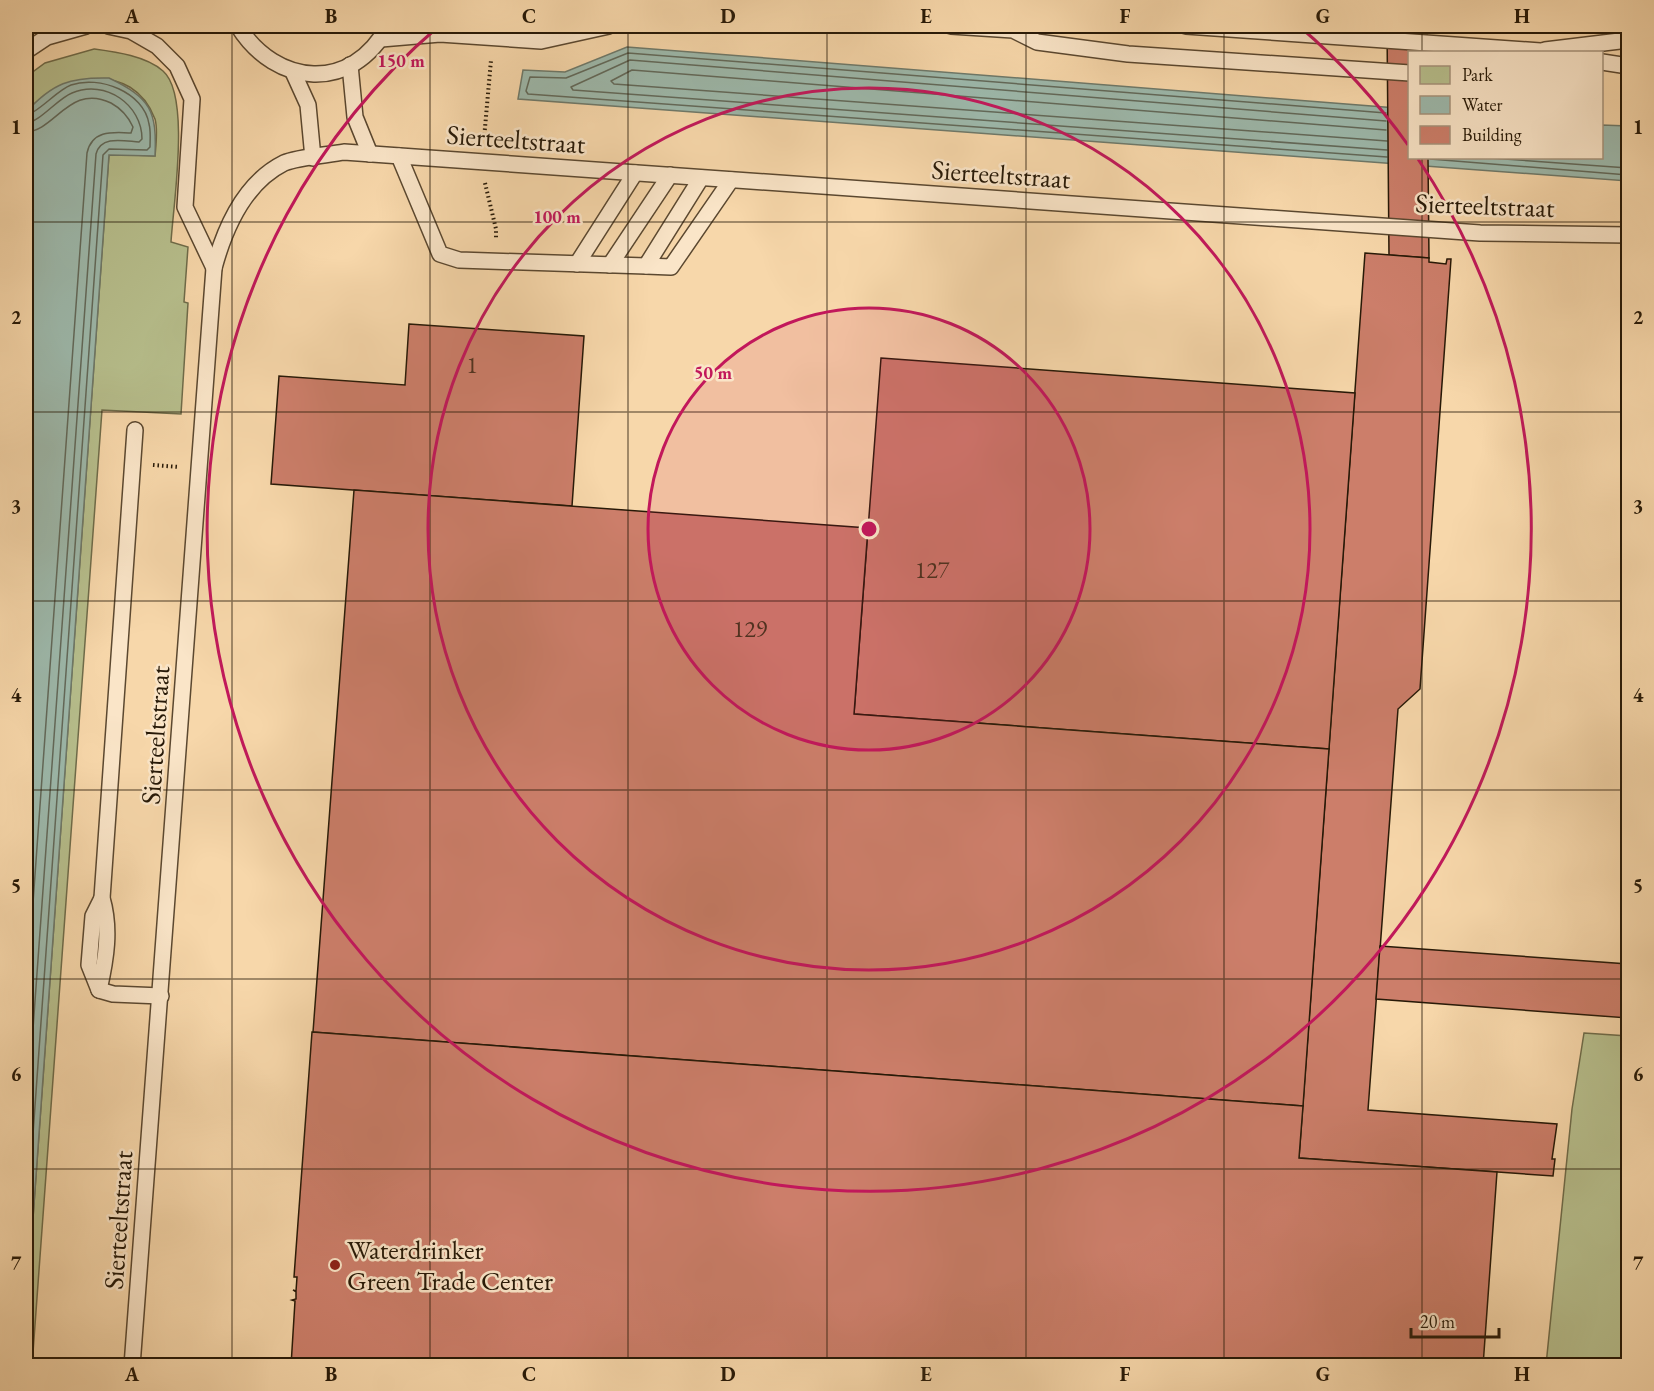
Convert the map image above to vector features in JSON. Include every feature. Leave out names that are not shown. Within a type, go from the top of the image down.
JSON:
[{"type":"lane","points":[[26,51],[47,37],[86,26]]},
{"type":"lane","points":[[108,26],[131,31],[158,46],[177,66],[192,99],[185,207],[214,268]]},
{"type":"lane","points":[[238,26],[250,45],[270,62],[293,72],[322,73],[350,65],[367,54],[384,32],[541,41],[609,26]]},
{"type":"lane","points":[[951,26],[1018,27],[1037,42],[1128,54],[1408,73]]},
{"type":"lane","points":[[1186,26],[1547,51],[1629,40]]},
{"type":"lane","points":[[1603,62],[1625,66]]},
{"type":"lane","points":[[350,65],[355,117],[370,154]]},
{"type":"lane","points":[[1603,69],[1625,66]]},
{"type":"lane","points":[[293,72],[308,105],[313,158]]},
{"type":"lane","name":"Sierteeltstraat","points":[[132,1365],[214,268],[221,242],[247,192],[285,163],[344,152],[1480,233],[1629,235]]},
{"type":"lane","points":[[399,156],[440,254],[459,260],[671,267],[731,180]]},
{"type":"lane","points":[[577,264],[635,173]]},
{"type":"lane","points":[[610,265],[670,176]]},
{"type":"lane","points":[[646,266],[701,178]]},
{"type":"lane","points":[[135,430],[102,898],[93,916],[88,965],[99,990],[113,994],[161,996]]},
{"type":"path","points":[[132,464],[200,468]]},
{"type":"green space","points":[[94,49],[148,62],[163,71],[171,84],[176,103],[178,152],[171,242],[188,247],[184,302],[188,303],[181,414],[102,410],[32,1366],[26,1365],[26,1316],[109,154],[155,156],[157,132],[155,119],[144,100],[130,87],[113,80],[95,79],[76,82],[41,99],[26,112],[26,77],[45,63]]},
{"type":"green space","points":[[1584,1033],[1628,1036],[1628,1365],[1546,1365],[1572,1109]]},
{"type":"water","points":[[627,47],[1408,109],[1408,159],[1603,159],[1603,125],[1628,126],[1628,181],[518,99],[523,70],[565,72]]},
{"type":"water","points":[[109,78],[134,92],[149,108],[155,128],[155,156],[109,155],[26,1316],[26,112],[45,94],[63,84],[83,79]]},
{"type":"building","points":[[1387,26],[1427,26],[1427,51],[1408,51],[1408,159],[1428,159],[1429,258],[1389,255]]},
{"type":"building","points":[[1365,253],[1429,258],[1429,262],[1446,264],[1447,259],[1451,259],[1420,689],[1398,709],[1368,1110],[1557,1124],[1552,1159],[1555,1159],[1553,1176],[1299,1158]]},
{"type":"building","points":[[409,324],[584,336],[572,506],[271,484],[279,376],[405,385]]},
{"type":"building","points":[[881,358],[1355,393],[1329,749],[854,714]]},
{"type":"building","points":[[354,490],[868,528],[854,714],[1329,749],[1303,1106],[313,1032]]},
{"type":"building","points":[[1380,946],[1628,964],[1628,1018],[1376,999]]},
{"type":"building","points":[[312,1032],[1303,1106],[1299,1158],[1497,1172],[1483,1366],[291,1366],[295,1301],[292,1300],[296,1299],[296,1292],[293,1290],[296,1291],[297,1277],[294,1277]]},
{"type":"place","name":"Waterdrinker Green Trade Center","points":[[335,1265]]}]
